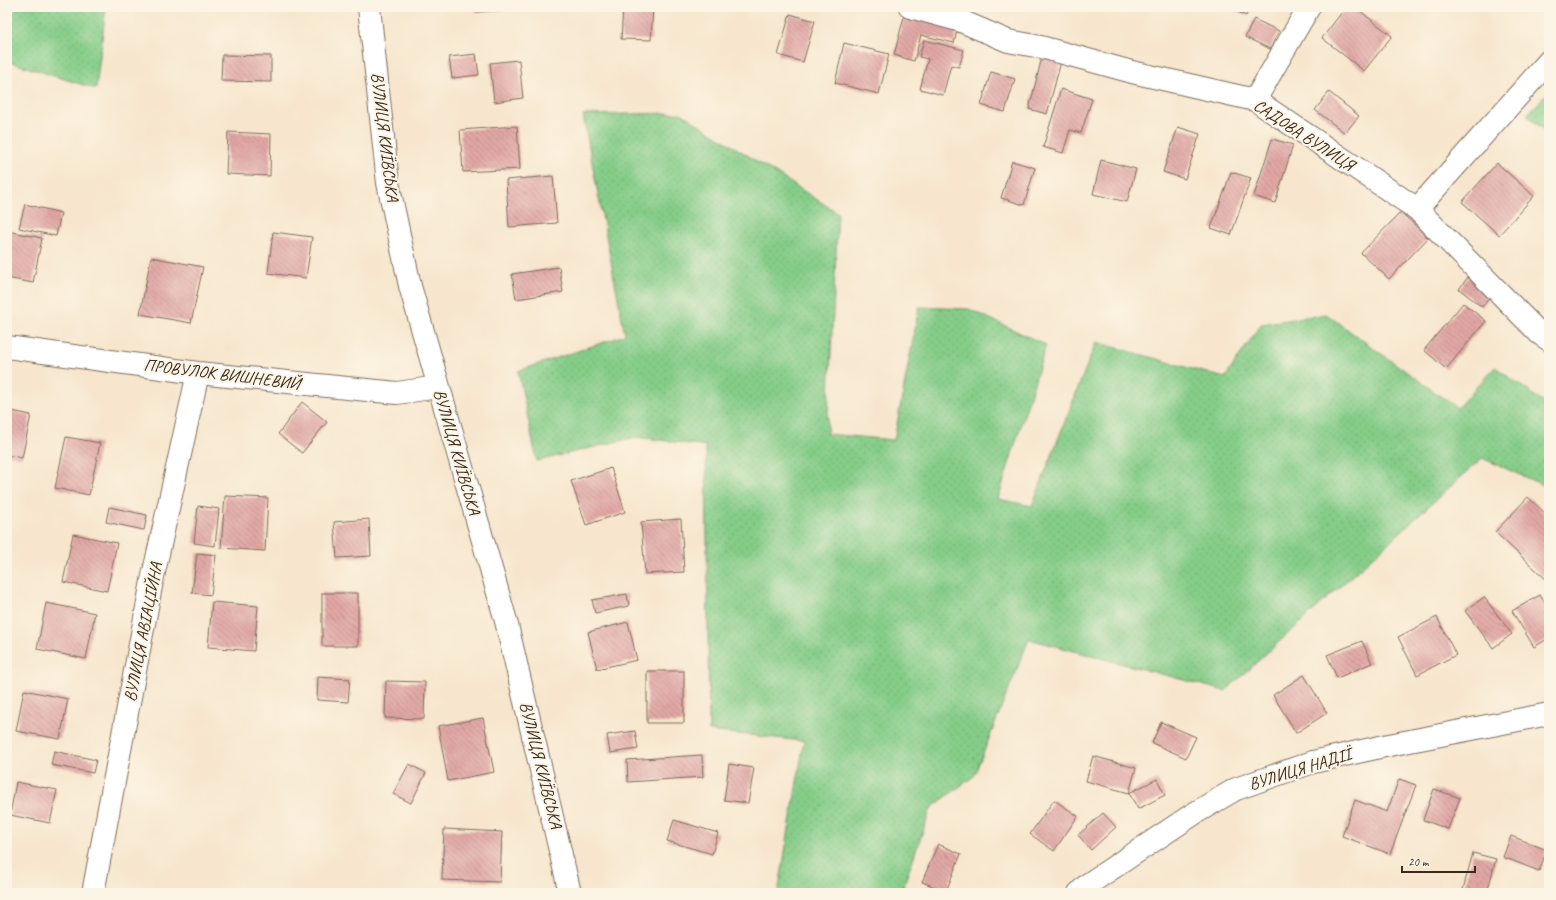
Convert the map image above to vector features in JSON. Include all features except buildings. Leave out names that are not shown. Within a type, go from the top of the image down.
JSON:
[{"type":"street","name":"ВУЛИЦЯ КИЇВСЬКА","points":[[369,7],[388,183],[410,286],[506,621],[570,893]]},
{"type":"street","name":"САДОВА ВУЛИЦЯ","points":[[910,7],[960,21],[1008,41],[1041,47],[1132,72],[1255,100],[1417,209],[1539,333],[1549,340]]},
{"type":"street","points":[[1255,100],[1309,7]]},
{"type":"street","points":[[1417,209],[1549,61]]},
{"type":"street","name":"ПРОВУЛОК ВИШНЕВИЙ","points":[[7,347],[198,373],[397,393],[438,387]]},
{"type":"street","name":"ВУЛИЦЯ АВІАЦІЙНА","points":[[93,893],[152,581],[198,373]]},
{"type":"street","name":"ВУЛИЦЯ НАДІЇ","points":[[1079,893],[1087,885],[1146,845],[1236,788],[1313,762],[1389,745],[1549,714]]},
{"type":"green space","points":[[7,7],[106,7],[96,89],[7,61]]},
{"type":"green space","points":[[1549,91],[1549,135],[1527,115]]},
{"type":"green space","points":[[681,113],[838,213],[827,434],[894,440],[919,307],[969,309],[1046,345],[998,499],[1032,506],[1096,342],[1225,378],[1261,324],[1326,314],[1457,408],[1495,367],[1549,406],[1549,480],[1545,486],[1482,458],[1225,691],[1029,639],[974,776],[931,808],[901,893],[778,893],[804,741],[709,731],[706,446],[636,437],[537,461],[518,371],[625,335],[583,115]]}]
